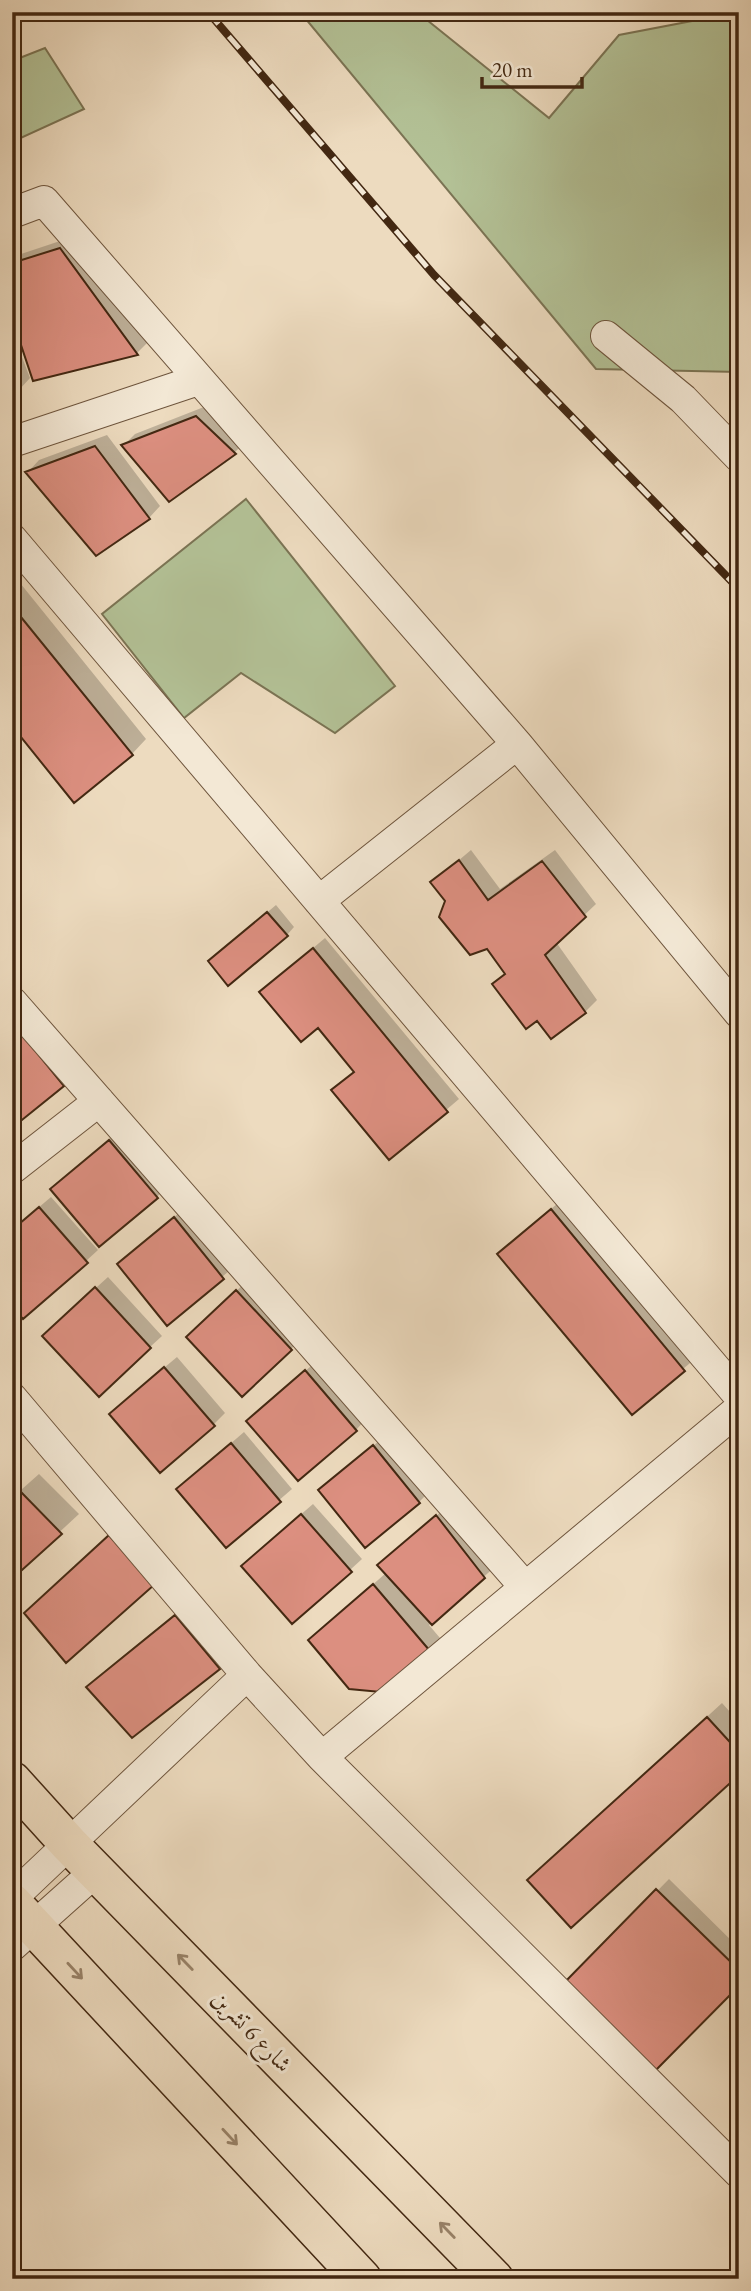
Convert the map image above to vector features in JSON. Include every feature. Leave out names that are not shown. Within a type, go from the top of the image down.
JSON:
[{"type":"main road","name":"شارع 6 تشرين","points":[[12,1782],[69,1844],[494,2279]]},
{"type":"main road","points":[[18,1919],[362,2279]]},
{"type":"street","points":[[12,213],[44,201],[517,744],[739,1013]]},
{"type":"street","points":[[606,335],[683,399],[739,457]]},
{"type":"street","points":[[12,442],[198,380]]},
{"type":"street","points":[[12,539],[739,1396]]},
{"type":"street","points":[[319,901],[517,744]]},
{"type":"street","points":[[12,1002],[525,1587]]},
{"type":"street","points":[[12,1169],[99,1101]]},
{"type":"street","points":[[12,1398],[247,1675],[322,1757],[739,2173]]},
{"type":"street","points":[[322,1757],[739,1409]]},
{"type":"street","points":[[18,1919],[69,1844],[247,1675]]},
{"type":"street","points":[[18,1919],[96,1871]]},
{"type":"green space","points":[[300,12],[417,12],[549,118],[619,35],[739,12],[739,372],[596,369]]},
{"type":"green space","points":[[45,48],[84,109],[12,142],[12,61]]},
{"type":"green space","points":[[246,499],[395,686],[335,733],[241,673],[184,718],[102,614]]},
{"type":"building","points":[[60,248],[138,355],[33,381],[12,318],[12,263]]},
{"type":"building","points":[[12,372],[20,391],[12,394]]},
{"type":"building","points":[[196,416],[236,454],[169,502],[121,445]]},
{"type":"building","points":[[95,446],[150,519],[96,556],[25,472]]},
{"type":"building","points":[[12,606],[133,755],[74,803],[12,726]]},
{"type":"building","points":[[459,860],[488,900],[542,861],[586,917],[545,955],[586,1013],[551,1039],[537,1021],[526,1029],[492,984],[505,974],[487,949],[470,955],[439,917],[445,901],[430,882]]},
{"type":"building","points":[[267,912],[288,936],[228,986],[208,961]]},
{"type":"building","points":[[313,948],[448,1112],[389,1160],[331,1090],[354,1072],[318,1028],[301,1042],[259,992]]},
{"type":"building","points":[[17,1028],[64,1086],[12,1128],[12,1032]]},
{"type":"building","points":[[109,1140],[158,1198],[99,1247],[50,1189]]},
{"type":"building","points":[[39,1207],[88,1263],[23,1319],[12,1307],[12,1230]]},
{"type":"building","points":[[551,1209],[685,1371],[632,1415],[497,1254]]},
{"type":"building","points":[[174,1217],[224,1279],[167,1326],[117,1264]]},
{"type":"building","points":[[95,1287],[151,1348],[99,1397],[42,1336]]},
{"type":"building","points":[[236,1290],[292,1350],[242,1397],[186,1337]]},
{"type":"building","points":[[164,1367],[215,1426],[160,1473],[109,1414]]},
{"type":"building","points":[[305,1370],[357,1431],[298,1481],[246,1421]]},
{"type":"building","points":[[231,1443],[281,1502],[226,1548],[176,1489]]},
{"type":"building","points":[[373,1445],[420,1503],[365,1548],[318,1490]]},
{"type":"building","points":[[20,1491],[62,1534],[12,1579],[12,1498]]},
{"type":"building","points":[[301,1514],[352,1572],[292,1624],[241,1566]]},
{"type":"building","points":[[436,1515],[485,1578],[432,1625],[377,1565]]},
{"type":"building","points":[[109,1535],[154,1585],[66,1663],[24,1613]]},
{"type":"building","points":[[373,1584],[430,1651],[381,1692],[349,1689],[308,1640]]},
{"type":"building","points":[[175,1615],[220,1669],[132,1738],[86,1687]]},
{"type":"building","points":[[707,1717],[739,1752],[739,1775],[571,1928],[527,1880]]},
{"type":"building","points":[[656,1889],[739,1970],[739,1986],[652,2074],[561,1986]]},
{"type":"railway","points":[[208,12],[434,275],[739,589]]}]
